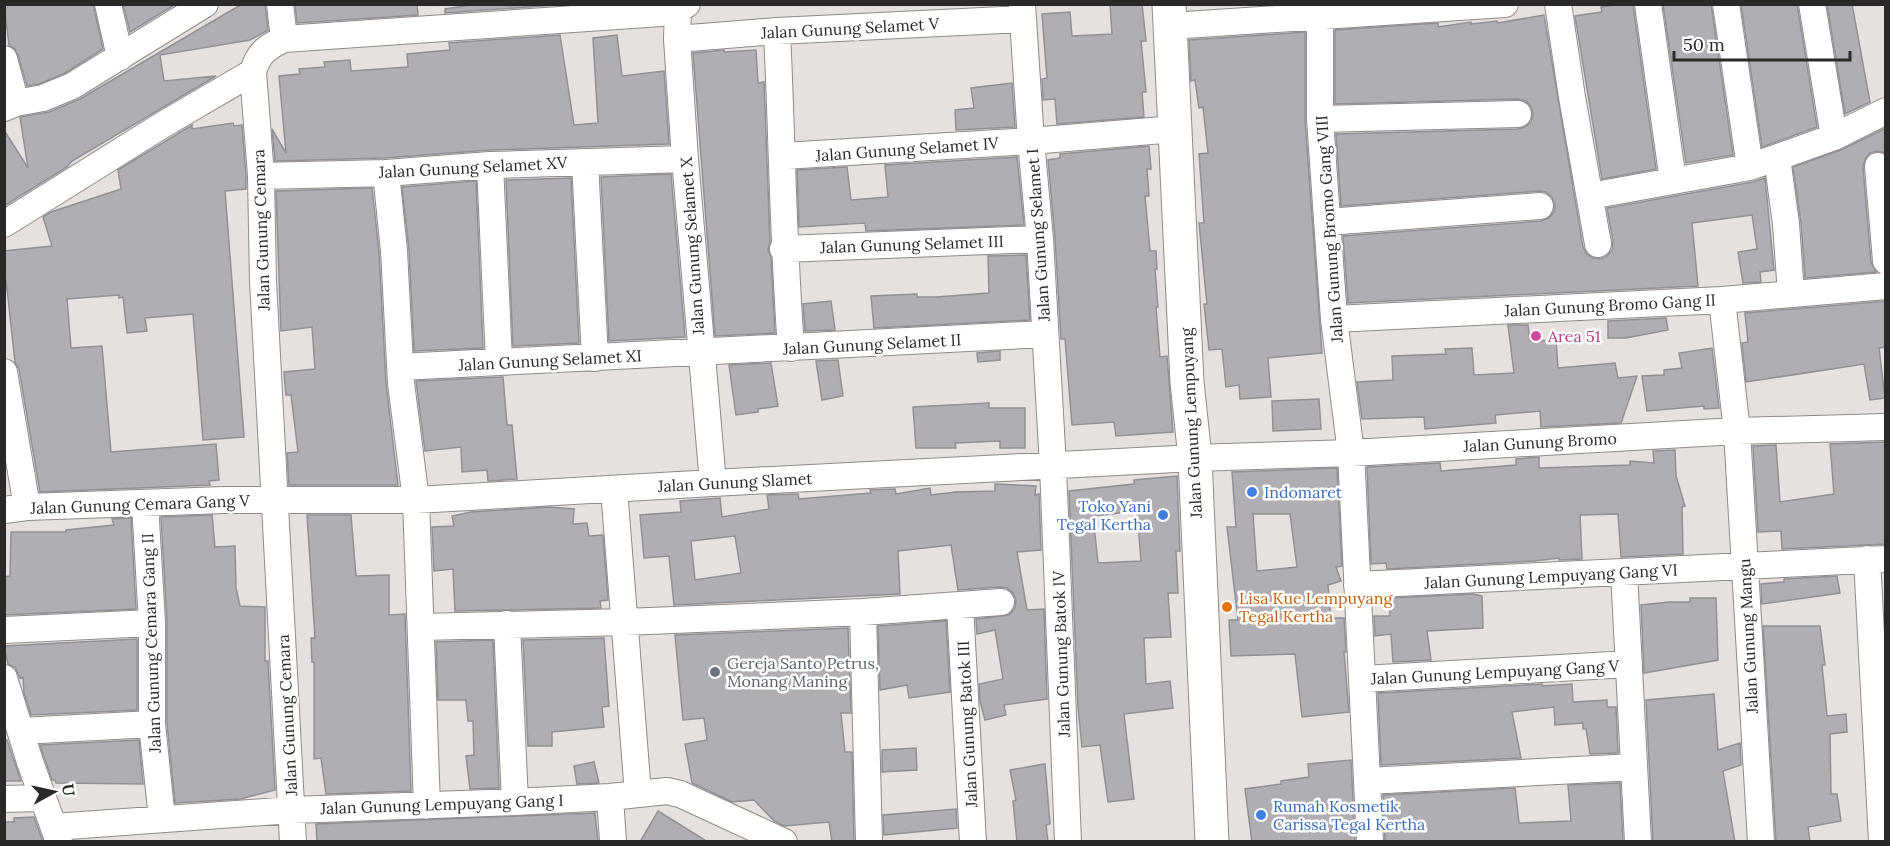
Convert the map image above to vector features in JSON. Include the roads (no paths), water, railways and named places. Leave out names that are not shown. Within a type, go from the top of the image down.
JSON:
[{"type":"street","points":[[108,4],[120,57]]},
{"type":"street","points":[[4,59],[10,106],[43,98],[72,86],[205,4]]},
{"type":"street","points":[[280,4],[284,39]]},
{"type":"street","points":[[843,28],[853,4]]},
{"type":"street","points":[[1170,15],[1505,4]]},
{"type":"street","points":[[1558,4],[1598,244]]},
{"type":"street","points":[[1648,4],[1673,181]]},
{"type":"street","points":[[1726,4],[1750,167]]},
{"type":"street","points":[[1812,4],[1834,137]]},
{"type":"street","points":[[4,224],[164,124],[253,72],[256,60],[267,46],[284,39],[585,11],[661,13],[683,7]]},
{"type":"street","name":"Jalan Gunung Selamet X","points":[[683,7],[676,39],[712,483]]},
{"type":"street","name":"Jalan Gunung Bromo Gang VIII","points":[[1320,11],[1320,119],[1334,319],[1351,453],[1370,842]]},
{"type":"street","name":"Jalan Gunung Selamet V","points":[[676,39],[843,28],[1022,12]]},
{"type":"street","name":"Jalan Gunung Selamet I","points":[[1022,12],[1040,239],[1053,466]]},
{"type":"street","name":"Jalan Gunung Lempuyang","points":[[1170,15],[1212,842]]},
{"type":"street","points":[[777,31],[783,156],[783,249],[791,348]]},
{"type":"street","name":"Jalan Gunung Cemara","points":[[253,72],[261,176],[263,281],[293,842]]},
{"type":"street","points":[[1590,196],[1750,167],[1834,137],[1886,111]]},
{"type":"street","points":[[1320,119],[1518,114]]},
{"type":"street","name":"Jalan Gunung Selamet IV","points":[[783,156],[1031,141],[1175,129]]},
{"type":"street","points":[[1777,158],[1787,234],[1791,294]]},
{"type":"street","name":"Jalan Gunung Selamet XV","points":[[261,176],[386,172],[490,165],[685,159]]},
{"type":"street","points":[[585,162],[595,358]]},
{"type":"street","points":[[490,165],[499,361]]},
{"type":"street","points":[[1878,166],[1886,261]]},
{"type":"street","points":[[386,172],[394,251],[400,367],[416,500],[427,806]]},
{"type":"street","points":[[1327,222],[1540,206]]},
{"type":"street","name":"Jalan Gunung Selamet III","points":[[783,249],[1040,239]]},
{"type":"street","name":"Jalan Gunung Bromo Gang II","points":[[1334,319],[1722,300],[1886,286]]},
{"type":"street","name":"Jalan Gunung Mangu","points":[[1722,300],[1737,431],[1761,842]]},
{"type":"street","name":"Jalan Gunung Selamet II","points":[[700,353],[1045,334]]},
{"type":"street","name":"Jalan Gunung Selamet XI","points":[[400,367],[700,353]]},
{"type":"street","points":[[4,372],[16,509]]},
{"type":"street","name":"Jalan Gunung Bromo","points":[[1194,458],[1351,453],[1737,431],[1886,427]]},
{"type":"street","name":"Jalan Gunung Slamet","points":[[275,501],[416,500],[1194,458]]},
{"type":"street","name":"Jalan Gunung Batok IV","points":[[1053,466],[1068,842]]},
{"type":"street","points":[[614,489],[638,794]]},
{"type":"street","name":"Jalan Gunung Cemara Gang V","points":[[16,509],[224,500],[275,501]]},
{"type":"street","name":"Jalan Gunung Cemara Gang II","points":[[145,503],[152,623],[152,724],[162,819]]},
{"type":"street","points":[[1876,559],[1883,840]]},
{"type":"street","name":"Jalan Gunung Lempuyang Gang VI","points":[[1357,585],[1876,559]]},
{"type":"street","points":[[1624,572],[1638,842]]},
{"type":"street","points":[[422,627],[625,622],[697,617],[863,612],[1001,602]]},
{"type":"street","name":"Jalan Gunung Batok III","points":[[960,606],[974,842]]},
{"type":"street","points":[[863,612],[869,842]]},
{"type":"street","points":[[4,630],[152,623]]},
{"type":"street","points":[[507,624],[515,802]]},
{"type":"street","name":"Jalan Gunung Lempuyang Gang V","points":[[1362,679],[1629,664]]},
{"type":"street","points":[[4,678],[42,798],[56,834]]},
{"type":"street","points":[[21,731],[152,724]]},
{"type":"street","points":[[1367,781],[1634,767]]},
{"type":"street","name":"Jalan Gunung Lempuyang Gang I","points":[[56,834],[162,819],[292,810],[610,797],[667,791],[680,794],[784,842]]},
{"type":"street","points":[[610,797],[613,842]]},
{"type":"street","points":[[4,799],[42,798]]},
{"type":"place","name":"Area 51","points":[[1536,336]]},
{"type":"place","name":"Indomaret","points":[[1252,492]]},
{"type":"place","name":"Toko Yani Tegal Kertha","points":[[1163,515]]},
{"type":"place","name":"Lisa Kue Lempuyang Tegal Kertha","points":[[1227,607]]},
{"type":"place","name":"Gereja Santo Petrus, Monang Maning","points":[[715,672]]},
{"type":"place","name":"Rumah Kosmetik Carissa Tegal Kertha","points":[[1261,815]]}]
